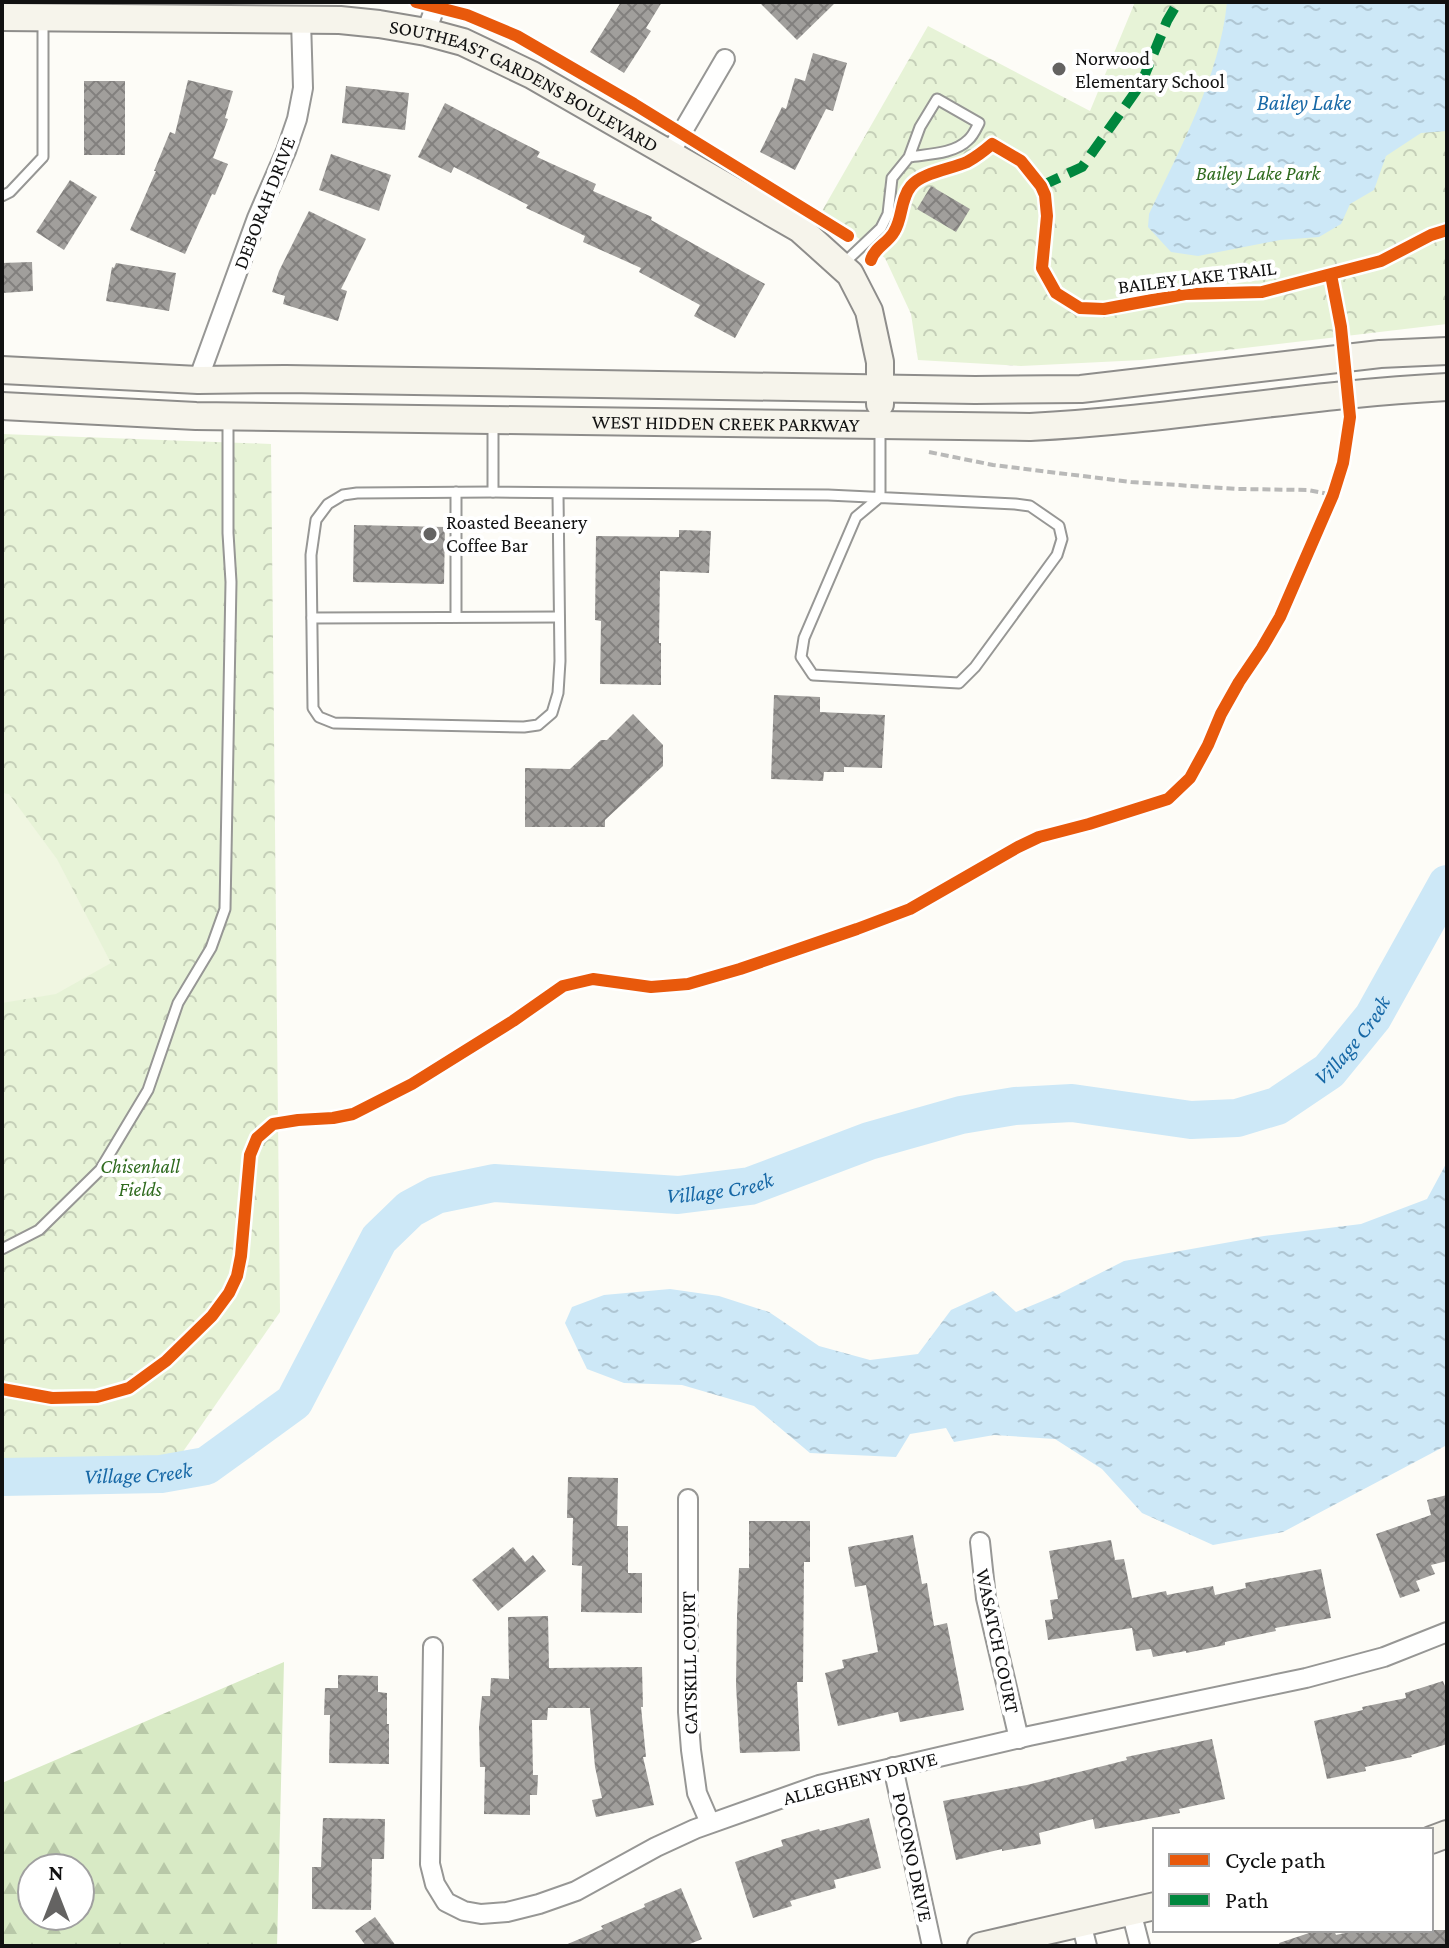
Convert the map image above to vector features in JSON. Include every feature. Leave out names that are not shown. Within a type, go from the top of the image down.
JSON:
[{"type":"main road","name":"SOUTHEAST GARDENS BOULEVARD","points":[[2,17],[340,20],[426,32],[463,42],[532,75],[800,229],[842,265],[869,311],[880,362],[880,424]]},
{"type":"main road","name":"WEST HIDDEN CREEK PARKWAY","points":[[2,370],[198,380],[1081,389],[1380,354],[1447,351]]},
{"type":"main road","name":"WEST HIDDEN CREEK PARKWAY","points":[[2,406],[228,416],[1030,427],[1099,423],[1380,390],[1447,387]]},
{"type":"main road","points":[[981,1946],[1084,1934],[1143,1908]]},
{"type":"street","points":[[2,17],[4,2]]},
{"type":"street","points":[[426,32],[437,2]]},
{"type":"street","name":"DEBORAH DRIVE","points":[[198,380],[297,119],[303,88],[301,20]]},
{"type":"street","points":[[670,153],[725,59]]},
{"type":"street","name":"CATSKILL COURT","points":[[688,1499],[688,1712],[697,1793],[710,1823]]},
{"type":"street","name":"WASATCH COURT","points":[[980,1542],[986,1598],[1019,1739]]},
{"type":"street","name":"ALLEGHENY DRIVE","points":[[433,1647],[430,1864],[435,1884],[446,1902],[464,1911],[481,1914],[507,1912],[576,1891],[656,1847],[710,1823],[819,1785],[1306,1678],[1384,1657],[1447,1632]]},
{"type":"street","name":"POCONO DRIVE","points":[[893,1767],[932,1946]]},
{"type":"street","points":[[1140,1946],[1143,1908]]},
{"type":"lane","points":[[2,196],[10,192],[43,157],[43,17]]},
{"type":"lane","points":[[842,265],[881,228],[888,214],[890,183],[909,157],[920,127],[937,99],[979,123],[970,139],[961,146],[909,157]]},
{"type":"lane","points":[[2,1249],[39,1230],[100,1170],[148,1090],[178,1003],[211,948],[225,909],[231,582],[228,416]]},
{"type":"lane","points":[[493,420],[493,492]]},
{"type":"lane","points":[[880,424],[880,497]]},
{"type":"lane","points":[[456,492],[456,617]]},
{"type":"lane","points":[[558,494],[558,693],[552,713],[538,725],[524,727],[334,723],[319,717],[313,708],[311,555],[316,520],[328,504],[343,495],[357,493],[828,495],[880,497],[1015,504],[1030,506],[1059,526],[1062,539],[1057,555],[975,667],[959,683],[813,675],[801,657],[804,638],[856,517],[880,497]]},
{"type":"lane","points":[[312,618],[559,617]]},
{"type":"path","points":[[929,452],[993,465],[1117,480],[1238,489],[1308,490],[1333,495]]},
{"type":"green space","name":"Bailey Lake Park","points":[[1135,2],[1447,2],[1447,324],[1142,360],[1021,366],[918,360],[911,314],[885,258],[822,211],[928,26],[1090,111]]},
{"type":"green space","name":"Chisenhall Fields","points":[[2,434],[271,444],[280,1312],[173,1466],[2,1478]]},
{"type":"green space","points":[[2,793],[9,794],[57,859],[111,963],[56,994],[2,1003]]},
{"type":"green space","points":[[284,1662],[277,1946],[2,1946],[2,1783]]},
{"type":"water","name":"Bailey Lake","points":[[1227,2],[1447,2],[1447,131],[1421,133],[1386,156],[1374,190],[1350,204],[1341,224],[1319,237],[1280,240],[1198,256],[1171,252],[1148,227],[1149,214],[1207,84],[1223,29]]},
{"type":"water","points":[[1447,1162],[1447,1445],[1283,1532],[1213,1545],[1142,1513],[1102,1469],[1055,1439],[994,1435],[954,1442],[946,1428],[910,1434],[896,1457],[810,1453],[754,1406],[682,1385],[624,1383],[587,1369],[565,1323],[572,1307],[604,1295],[670,1289],[719,1296],[769,1312],[819,1346],[870,1360],[918,1354],[951,1310],[993,1291],[1016,1312],[1124,1261],[1264,1236],[1361,1224],[1427,1199]]},
{"type":"building","points":[[621,2],[662,2],[646,28],[651,31],[624,73],[590,52]]},
{"type":"building","points":[[759,2],[836,2],[797,40]]},
{"type":"building","points":[[813,53],[847,63],[833,111],[826,109],[795,170],[760,152],[782,107],[786,109],[795,78],[805,81]]},
{"type":"building","points":[[188,80],[233,91],[225,118],[228,119],[213,158],[228,164],[185,254],[130,230],[170,132],[175,134]]},
{"type":"building","points":[[84,81],[125,81],[125,155],[84,155]]},
{"type":"building","points":[[346,86],[409,93],[405,130],[342,123]]},
{"type":"building","points":[[445,103],[540,152],[537,157],[596,184],[593,191],[652,217],[651,220],[765,284],[735,338],[694,316],[700,305],[639,272],[641,268],[583,242],[585,236],[526,208],[528,205],[454,167],[451,173],[418,157]]},
{"type":"building","points":[[331,154],[391,175],[379,211],[319,190]]},
{"type":"building","points":[[70,180],[97,197],[64,250],[36,232]]},
{"type":"building","points":[[931,186],[970,209],[956,232],[917,209]]},
{"type":"building","points":[[309,211],[366,239],[341,289],[347,291],[338,321],[283,304],[285,296],[272,292]]},
{"type":"building","points":[[32,262],[33,291],[2,293],[2,263]]},
{"type":"building","points":[[116,263],[176,273],[169,311],[106,301],[112,267]]},
{"type":"building","points":[[354,525],[445,527],[444,584],[353,582]]},
{"type":"building","points":[[679,530],[711,531],[709,573],[660,571],[661,685],[600,684],[601,621],[595,620],[596,536],[679,537]]},
{"type":"building","points":[[774,695],[820,697],[820,712],[885,715],[882,768],[844,767],[844,772],[824,772],[823,781],[771,779]]},
{"type":"building","points":[[633,714],[663,745],[663,766],[605,820],[605,827],[525,827],[525,768],[570,769],[601,740],[607,740]]},
{"type":"building","points":[[568,1477],[618,1478],[617,1526],[628,1526],[628,1573],[642,1573],[642,1613],[581,1612],[582,1566],[572,1565],[573,1518],[567,1518]]},
{"type":"building","points":[[1447,1495],[1447,1561],[1431,1565],[1435,1574],[1416,1581],[1420,1591],[1400,1598],[1376,1534],[1431,1515],[1427,1500]]},
{"type":"building","points":[[749,1521],[810,1521],[810,1562],[804,1562],[803,1682],[797,1682],[800,1751],[740,1753],[736,1685],[737,1616],[739,1568],[749,1568]]},
{"type":"building","points":[[913,1535],[922,1584],[927,1583],[934,1626],[947,1623],[964,1710],[900,1722],[898,1712],[838,1726],[825,1673],[844,1668],[842,1660],[878,1652],[866,1585],[855,1587],[848,1547]]},
{"type":"building","points":[[1111,1540],[1115,1560],[1124,1559],[1132,1598],[1213,1586],[1215,1595],[1246,1588],[1245,1583],[1321,1569],[1331,1618],[1275,1628],[1276,1631],[1225,1642],[1225,1645],[1153,1657],[1151,1649],[1136,1651],[1132,1628],[1048,1640],[1045,1620],[1053,1619],[1050,1600],[1058,1599],[1049,1551]]},
{"type":"building","points":[[513,1547],[525,1562],[533,1555],[546,1571],[498,1611],[472,1580]]},
{"type":"building","points":[[548,1616],[549,1668],[642,1667],[641,1707],[646,1757],[643,1757],[654,1805],[596,1817],[592,1800],[602,1798],[595,1767],[590,1708],[548,1708],[547,1720],[532,1720],[533,1775],[538,1775],[537,1795],[530,1795],[530,1815],[484,1814],[485,1767],[480,1767],[479,1727],[482,1696],[490,1696],[491,1678],[509,1679],[508,1617]]},
{"type":"building","points":[[338,1675],[378,1676],[378,1692],[387,1693],[389,1764],[329,1763],[330,1715],[324,1715],[325,1688],[338,1688]]},
{"type":"building","points":[[1443,1681],[1447,1692],[1447,1744],[1412,1757],[1365,1767],[1366,1771],[1327,1779],[1314,1721],[1406,1698],[1405,1693]]},
{"type":"building","points":[[1212,1739],[1225,1799],[1179,1809],[1180,1813],[1095,1829],[1093,1819],[1039,1833],[1041,1844],[956,1860],[943,1801],[1027,1785],[1127,1760],[1126,1757]]},
{"type":"building","points":[[323,1818],[385,1819],[384,1859],[372,1859],[371,1910],[312,1909],[312,1867],[321,1867]]},
{"type":"building","points":[[869,1818],[881,1868],[834,1880],[836,1888],[790,1901],[792,1906],[753,1918],[735,1862],[783,1846],[781,1840]]},
{"type":"building","points":[[681,1888],[702,1939],[685,1946],[563,1946],[603,1929],[601,1926]]},
{"type":"building","points":[[375,1917],[396,1946],[366,1946],[355,1931]]},
{"type":"building","points":[[1447,1930],[1447,1946],[1280,1946],[1279,1943],[1312,1932],[1335,1932],[1336,1935],[1349,1932]]},
{"type":"waterway","name":"Village Creek","points":[[2,1477],[161,1474],[206,1466],[294,1402],[379,1239],[410,1209],[436,1195],[494,1183],[678,1195],[750,1186],[869,1141],[961,1115],[1015,1106],[1072,1103],[1191,1120],[1237,1118],[1277,1106],[1329,1071],[1373,1017],[1447,884]]},
{"type":"marked path","points":[[1041,186],[1082,167],[1141,84],[1178,2]]},
{"type":"cycle path","points":[[416,2],[467,15],[517,36],[848,236]]},
{"type":"cycle path","name":"BAILEY LAKE TRAIL","points":[[871,260],[894,232],[911,186],[929,175],[967,162],[992,144],[1021,161],[1041,186],[1047,216],[1042,268],[1056,293],[1080,308],[1104,309],[1185,294],[1262,292],[1381,261],[1447,230]]},
{"type":"cycle path","points":[[2,1389],[52,1398],[97,1397],[129,1388],[166,1361],[212,1316],[237,1276],[250,1155],[257,1138],[273,1124],[353,1114],[412,1084],[563,986],[593,979],[651,987],[688,984],[740,969],[910,909],[1039,837],[1168,799],[1190,778],[1221,714],[1280,617],[1333,495],[1343,463],[1350,417],[1341,327],[1331,275]]},
{"type":"place","name":"Norwood Elementary School","points":[[1059,69]]},
{"type":"place","name":"Roasted Beeanery Coffee Bar","points":[[430,534]]}]
